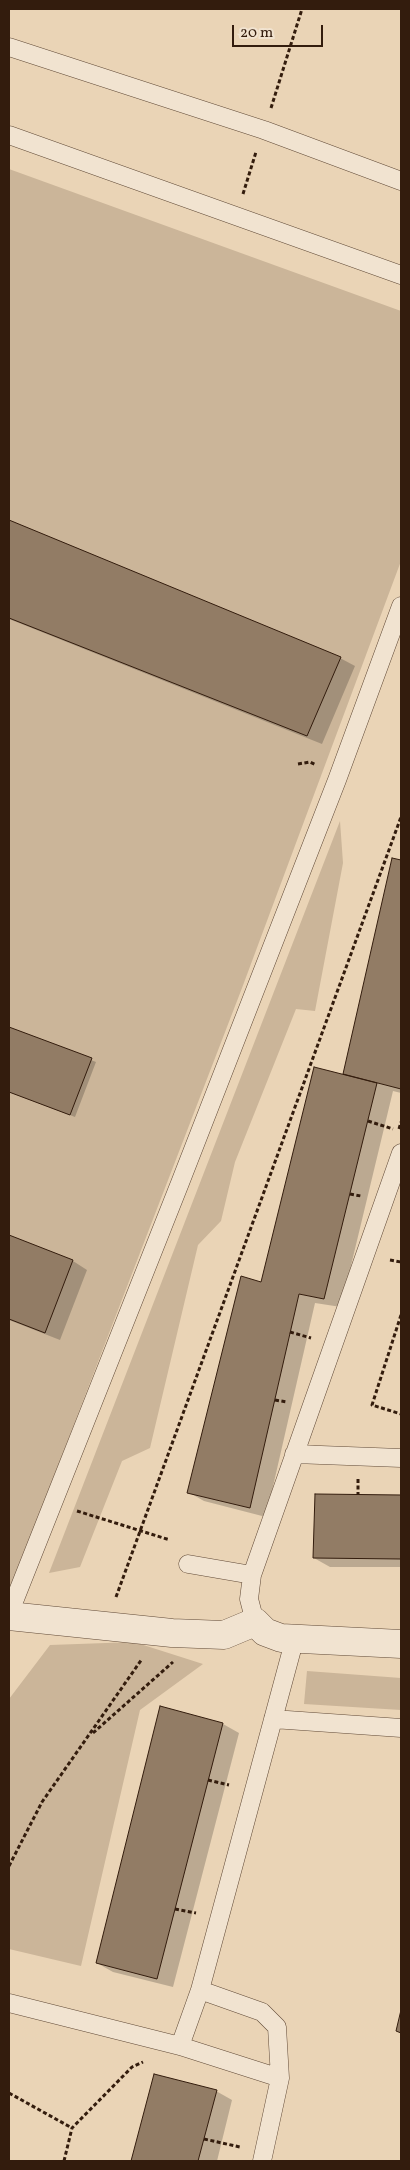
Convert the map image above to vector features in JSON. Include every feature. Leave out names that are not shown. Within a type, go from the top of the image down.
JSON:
[{"type":"street","points":[[9,1615],[106,1626],[224,1635],[255,1622],[265,1632],[281,1638],[401,1644]]},
{"type":"lane","points":[[9,48],[264,130],[401,180]]},
{"type":"lane","points":[[9,135],[401,275]]},
{"type":"lane","points":[[9,1615],[180,1183],[336,780],[401,606]]},
{"type":"lane","points":[[255,1622],[249,1599],[252,1575],[401,1153]]},
{"type":"lane","points":[[294,1454],[401,1458]]},
{"type":"lane","points":[[188,1564],[252,1575]]},
{"type":"lane","points":[[180,2046],[200,1990],[295,1638]]},
{"type":"lane","points":[[273,1719],[401,1728]]},
{"type":"lane","points":[[200,1990],[262,2012],[277,2027],[280,2078],[263,2157]]},
{"type":"lane","points":[[9,2003],[180,2046],[280,2078]]},
{"type":"path","points":[[236,216],[302,9]]},
{"type":"path","points":[[106,1626],[401,817]]},
{"type":"path","points":[[368,1121],[401,1132]]},
{"type":"path","points":[[401,1315],[372,1405],[401,1414]]},
{"type":"path","points":[[290,1332],[314,1339]]},
{"type":"path","points":[[52,1503],[170,1540]]},
{"type":"path","points":[[9,1866],[42,1802],[161,1631]]},
{"type":"path","points":[[89,1736],[206,1634]]},
{"type":"path","points":[[208,1780],[232,1785]]},
{"type":"path","points":[[175,1909],[198,1913]]},
{"type":"path","points":[[64,2161],[72,2128],[132,2067],[180,2046]]},
{"type":"path","points":[[9,2093],[72,2128]]},
{"type":"path","points":[[204,2139],[263,2157]]},
{"type":"shaded area","points":[[9,169],[401,311],[401,561],[242,988],[9,1593]]},
{"type":"shaded area","points":[[340,821],[343,863],[315,1011],[296,1009],[235,1162],[221,1221],[198,1245],[150,1448],[122,1461],[80,1567],[49,1573]]},
{"type":"shaded area","points":[[134,1642],[203,1664],[140,1710],[81,1966],[9,1949],[9,1699],[50,1645]]},
{"type":"shaded area","points":[[307,1671],[401,1678],[401,1710],[304,1704]]},
{"type":"building","points":[[9,520],[341,657],[307,736],[9,618]]},
{"type":"building","points":[[392,858],[401,860],[401,1089],[343,1074]]},
{"type":"building","points":[[9,1027],[92,1058],[70,1115],[9,1092]]},
{"type":"building","points":[[314,1067],[377,1083],[324,1299],[299,1294],[250,1508],[187,1493],[241,1276],[261,1282]]},
{"type":"building","points":[[9,1235],[73,1260],[45,1333],[9,1319]]},
{"type":"building","points":[[315,1494],[401,1495],[401,1559],[313,1558]]},
{"type":"building","points":[[160,1706],[223,1723],[157,1979],[96,1963]]},
{"type":"building","points":[[401,2010],[401,2033],[396,2031]]},
{"type":"building","points":[[154,2074],[217,2090],[198,2161],[131,2161]]}]
